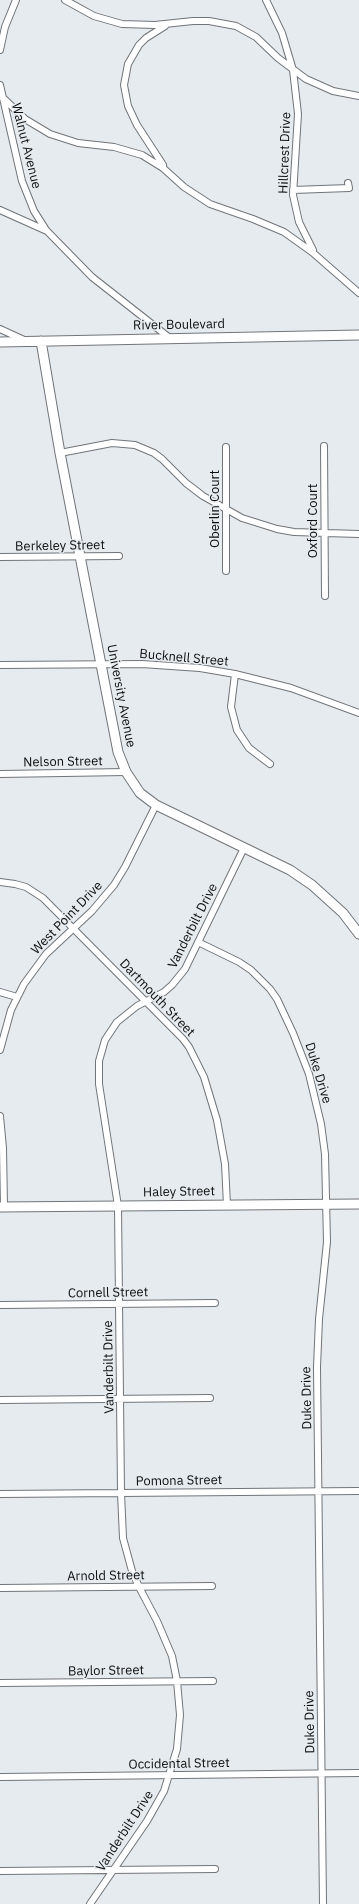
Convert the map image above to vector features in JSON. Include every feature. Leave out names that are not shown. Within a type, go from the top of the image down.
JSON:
[{"type":"street","points":[[0,50],[5,27],[16,0]]},
{"type":"street","points":[[65,0],[94,16],[122,24],[150,25],[209,21],[236,26],[256,37],[293,70],[320,86],[333,91],[359,96]]},
{"type":"street","name":"Hillcrest Drive","points":[[266,0],[282,33],[293,70],[298,114],[298,139],[293,190],[295,210],[309,243],[320,258]]},
{"type":"street","points":[[172,176],[155,154],[137,126],[128,106],[124,85],[128,64],[139,45],[157,30],[178,22]]},
{"type":"street","name":"Walnut Avenue","points":[[0,84],[1,97],[22,182],[34,211],[47,231]]},
{"type":"street","points":[[1,97],[25,119],[50,134],[78,143],[128,150],[155,162],[190,192],[210,204],[270,225],[297,240],[320,258],[359,293]]},
{"type":"street","points":[[293,190],[348,188],[348,183]]},
{"type":"street","points":[[0,210],[47,231],[92,277],[171,339]]},
{"type":"street","points":[[0,329],[26,341]]},
{"type":"street","name":"River Boulevard","points":[[0,342],[359,335]]},
{"type":"street","name":"University Avenue","points":[[41,341],[60,453],[118,752],[126,772],[140,793],[156,805],[290,870],[312,884],[343,913],[359,934]]},
{"type":"street","points":[[60,453],[112,443],[140,446],[162,459],[203,496],[242,518],[276,529],[324,534],[359,534]]},
{"type":"street","name":"Oxford Court","points":[[324,446],[325,596]]},
{"type":"street","name":"Oberlin Court","points":[[226,447],[226,571]]},
{"type":"street","name":"Berkeley Street","points":[[0,558],[119,556]]},
{"type":"street","name":"Bucknell Street","points":[[0,665],[171,665],[235,674],[298,690],[359,714]]},
{"type":"street","points":[[235,674],[231,706],[237,730],[249,748],[270,764]]},
{"type":"street","name":"Nelson Street","points":[[0,774],[126,772]]},
{"type":"street","name":"West Point Drive","points":[[0,1050],[4,1029],[17,997],[33,970],[46,954],[92,911],[114,885],[125,867],[156,805]]},
{"type":"street","name":"Vanderbilt Drive","points":[[90,1904],[156,1807],[170,1775],[179,1732],[180,1715],[178,1681],[166,1640],[132,1572],[123,1538],[121,1493],[118,1206],[99,1084],[99,1061],[105,1040],[117,1022],[126,1014],[164,992],[179,977],[198,942],[244,848]]},
{"type":"street","name":"Dartmouth Street","points":[[0,882],[15,884],[35,892],[183,1038],[204,1077],[213,1105],[222,1142],[227,1205]]},
{"type":"street","name":"Duke Drive","points":[[198,942],[239,962],[251,970],[270,988],[284,1013],[302,1053],[316,1103],[325,1154],[327,1204],[326,1265],[318,1349],[323,1904]]},
{"type":"street","points":[[0,992],[17,997]]},
{"type":"street","points":[[0,1116],[3,1148],[2,1207]]},
{"type":"street","name":"Haley Street","points":[[2,1207],[359,1204]]},
{"type":"street","name":"Cornell Street","points":[[0,1305],[215,1303]]},
{"type":"street","points":[[0,1400],[210,1398]]},
{"type":"street","name":"Pomona Street","points":[[0,1494],[359,1491]]},
{"type":"street","name":"Arnold Street","points":[[0,1588],[212,1586]]},
{"type":"street","name":"Baylor Street","points":[[0,1683],[213,1681]]},
{"type":"street","name":"Occidental Street","points":[[0,1777],[359,1774]]},
{"type":"street","points":[[0,1871],[215,1869]]}]
